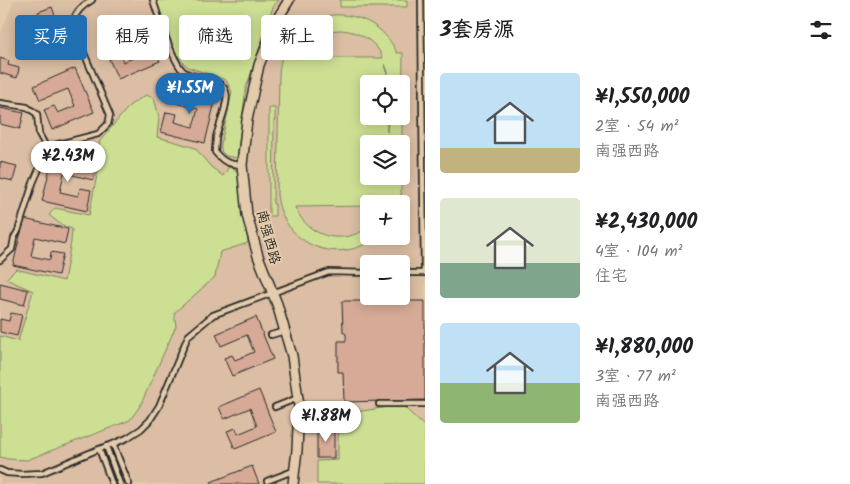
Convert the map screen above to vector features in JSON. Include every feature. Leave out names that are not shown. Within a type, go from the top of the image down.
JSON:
[{"type":"street","name":"南强西路","points":[[289,0],[278,18],[259,65],[247,120],[242,165],[247,215],[258,256],[292,356],[300,406],[293,484]]},
{"type":"lane","points":[[0,260],[12,249],[14,238],[42,160],[55,144],[98,134],[108,124],[110,114],[74,29],[74,19],[85,4],[92,0]]},
{"type":"lane","points":[[153,0],[179,67],[184,72],[223,86],[226,93],[226,101],[216,137],[215,152],[220,159],[229,164],[242,165]]},
{"type":"lane","points":[[410,273],[425,273],[421,0]]},
{"type":"lane","points":[[0,103],[27,107],[37,114],[40,134],[49,152]]},
{"type":"lane","points":[[0,470],[7,473],[21,474],[42,473],[127,438],[141,430],[159,406],[188,336],[213,315],[329,272],[360,272]]},
{"type":"lane","points":[[271,335],[285,331]]},
{"type":"lane","points":[[275,407],[298,398]]},
{"type":"lane","points":[[379,404],[425,404]]},
{"type":"lane","points":[[112,444],[129,484]]},
{"type":"lane","points":[[106,446],[120,484]]},
{"type":"lane","points":[[99,449],[112,484]]},
{"type":"lane","points":[[267,481],[295,470]]},
{"type":"shaded area","points":[[14,0],[425,0],[425,484],[0,484],[0,36]]},
{"type":"green space","points":[[155,0],[279,0],[273,7],[270,15],[261,15],[261,43],[246,88],[237,158],[226,156],[221,151],[232,92],[226,80],[188,67],[181,60],[251,60],[251,15],[179,15],[179,57],[169,38],[169,15],[161,15]]},
{"type":"green space","points":[[340,0],[407,0],[407,7],[340,7]]},
{"type":"green space","points":[[333,15],[353,16],[362,19],[379,29],[397,53],[403,53],[403,75],[388,75],[385,64],[387,75],[360,75],[360,125],[387,125],[387,132],[387,125],[402,125],[402,135],[360,135],[360,185],[401,185],[401,195],[360,195],[360,206],[295,207],[308,226],[317,232],[337,237],[360,232],[360,245],[362,245],[346,250],[330,250],[314,246],[289,227],[281,212],[277,194],[281,60],[383,58],[367,38],[342,30],[333,31]]},
{"type":"green space","points":[[146,95],[154,98],[159,117],[157,137],[195,148],[211,167],[223,176],[229,167],[239,172],[248,243],[220,252],[215,277],[174,313],[176,326],[140,406],[130,420],[27,460],[0,457],[0,336],[18,341],[33,291],[6,279],[16,269],[64,281],[72,229],[60,224],[49,215],[55,208],[89,215],[99,165],[95,161],[100,141],[130,105]]},
{"type":"green space","points":[[269,108],[275,108],[273,204],[275,204],[275,216],[269,216]]},
{"type":"green space","points":[[402,405],[425,427],[425,484],[317,484],[317,461],[338,460],[338,438],[342,414]]},
{"type":"building","points":[[52,7],[55,15],[39,15],[38,12]]},
{"type":"building","points":[[0,58],[9,61],[8,65],[19,68],[17,78],[0,73]]},
{"type":"building","points":[[109,60],[122,60],[123,62],[128,60],[160,61],[118,79]]},
{"type":"building","points":[[75,68],[94,112],[52,130],[44,110],[54,106],[58,113],[75,106],[68,89],[40,100],[34,86]]},
{"type":"building","points":[[173,86],[216,97],[205,143],[161,132],[166,112],[177,114],[175,122],[193,127],[198,109],[169,101]]},
{"type":"building","points":[[0,108],[24,113],[20,129],[0,124]]},
{"type":"building","points":[[53,155],[97,165],[93,180],[64,173],[60,192],[78,196],[80,188],[91,190],[87,211],[42,201]]},
{"type":"building","points":[[0,162],[17,166],[13,181],[0,178]]},
{"type":"building","points":[[24,219],[68,229],[65,244],[35,237],[31,256],[50,260],[51,252],[63,254],[58,275],[13,265]]},
{"type":"building","points":[[0,283],[28,290],[24,305],[0,299]]},
{"type":"building","points":[[342,301],[360,301],[360,305],[410,305],[410,301],[425,301],[425,400],[344,402],[343,372],[338,372],[338,341],[346,341],[346,334],[343,332]]},
{"type":"building","points":[[11,313],[22,315],[17,336],[0,332],[0,319],[9,321]]},
{"type":"building","points":[[256,317],[273,359],[232,376],[224,358],[232,355],[235,360],[254,352],[247,335],[221,346],[216,334]]},
{"type":"building","points":[[259,390],[276,432],[235,449],[227,431],[236,428],[238,434],[257,426],[250,408],[224,419],[219,407]]},
{"type":"building","points":[[317,429],[334,429],[334,458],[317,458]]},
{"type":"building","points":[[252,466],[259,484],[212,484],[211,482]]}]
